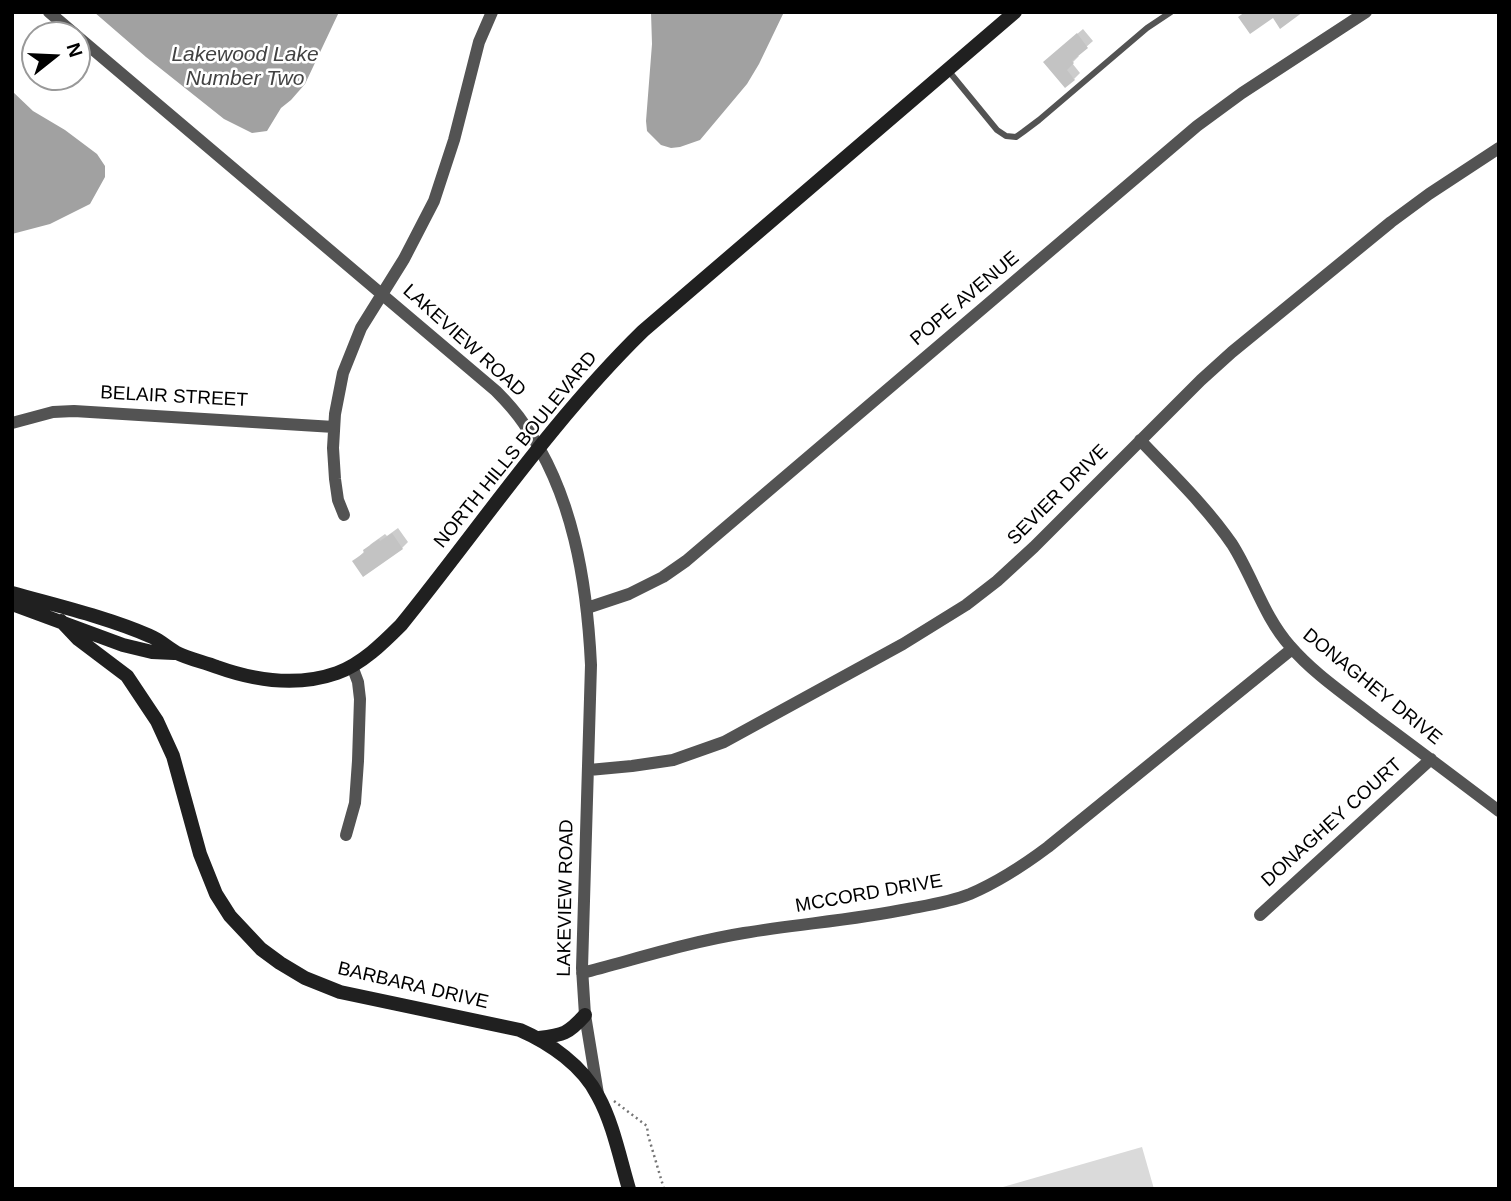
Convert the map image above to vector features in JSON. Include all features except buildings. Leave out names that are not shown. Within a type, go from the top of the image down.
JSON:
[{"type":"street","points":[[344,515],[338,500],[333,448],[338,396],[351,350],[434,201],[454,140],[479,42],[492,12]]},
{"type":"street","name":"NORTH HILLS BOULEVARD","points":[[12,593],[150,636],[177,653],[264,680],[293,682],[338,672],[352,666],[401,625],[586,389],[643,331],[1014,12]]},
{"type":"street","name":"POPE AVENUE","points":[[587,608],[629,594],[663,577],[686,561],[1197,126],[1242,93],[1366,12]]},
{"type":"street","name":"LAKEVIEW ROAD","points":[[91,47],[496,391],[524,424],[539,447],[559,491],[574,540],[587,608],[591,665],[582,973],[585,1015],[598,1095]]},
{"type":"street","name":"SEVIER DRIVE","points":[[589,770],[673,760],[724,742],[934,626],[965,605],[997,581],[1034,547],[1201,380],[1400,215],[1499,148]]},
{"type":"street","name":"BELAIR STREET","points":[[12,423],[53,412],[74,411],[334,426]]},
{"type":"street","name":"DONAGHEY DRIVE","points":[[1140,440],[1217,524],[1233,547],[1276,627],[1292,649],[1341,692],[1499,811]]},
{"type":"street","name":"NORTH HILLS BOULEVARD","points":[[12,604],[124,645],[152,652],[177,653]]},
{"type":"street","points":[[61,621],[78,639],[127,676]]},
{"type":"street","points":[[124,645],[127,676]]},
{"type":"street","name":"MCCORD DRIVE","points":[[582,973],[701,941],[882,914],[944,902],[969,894],[996,881],[1048,847],[1292,649]]},
{"type":"street","points":[[346,835],[355,803],[358,761],[360,699],[352,666]]},
{"type":"street","name":"BARBARA DRIVE","points":[[127,676],[157,721],[173,755],[200,854],[216,894],[230,916],[261,949],[305,978],[340,992],[491,1023],[539,1038],[577,1068],[598,1095],[629,1189]]},
{"type":"street","name":"DONAGHEY COURT","points":[[1260,915],[1430,759]]},
{"type":"street","points":[[539,1038],[558,1036],[573,1029],[585,1015]]},
{"type":"lane","points":[[947,69],[997,130],[1006,136],[1016,137],[1147,28],[1171,12]]},
{"type":"path","points":[[598,1095],[617,1101],[647,1126],[664,1189]]},
{"type":"shaded area","points":[[1142,1147],[1154,1189],[996,1189]]},
{"type":"water","name":"Lakewood Lake Number Two","points":[[94,12],[339,12],[305,84],[281,108],[267,131],[252,133],[224,119]]},
{"type":"water","points":[[651,12],[784,12],[747,84],[700,140],[680,147],[661,145],[647,131]]},
{"type":"water","points":[[12,91],[33,111],[97,154],[105,166],[105,177],[90,204],[50,224],[12,234]]}]
